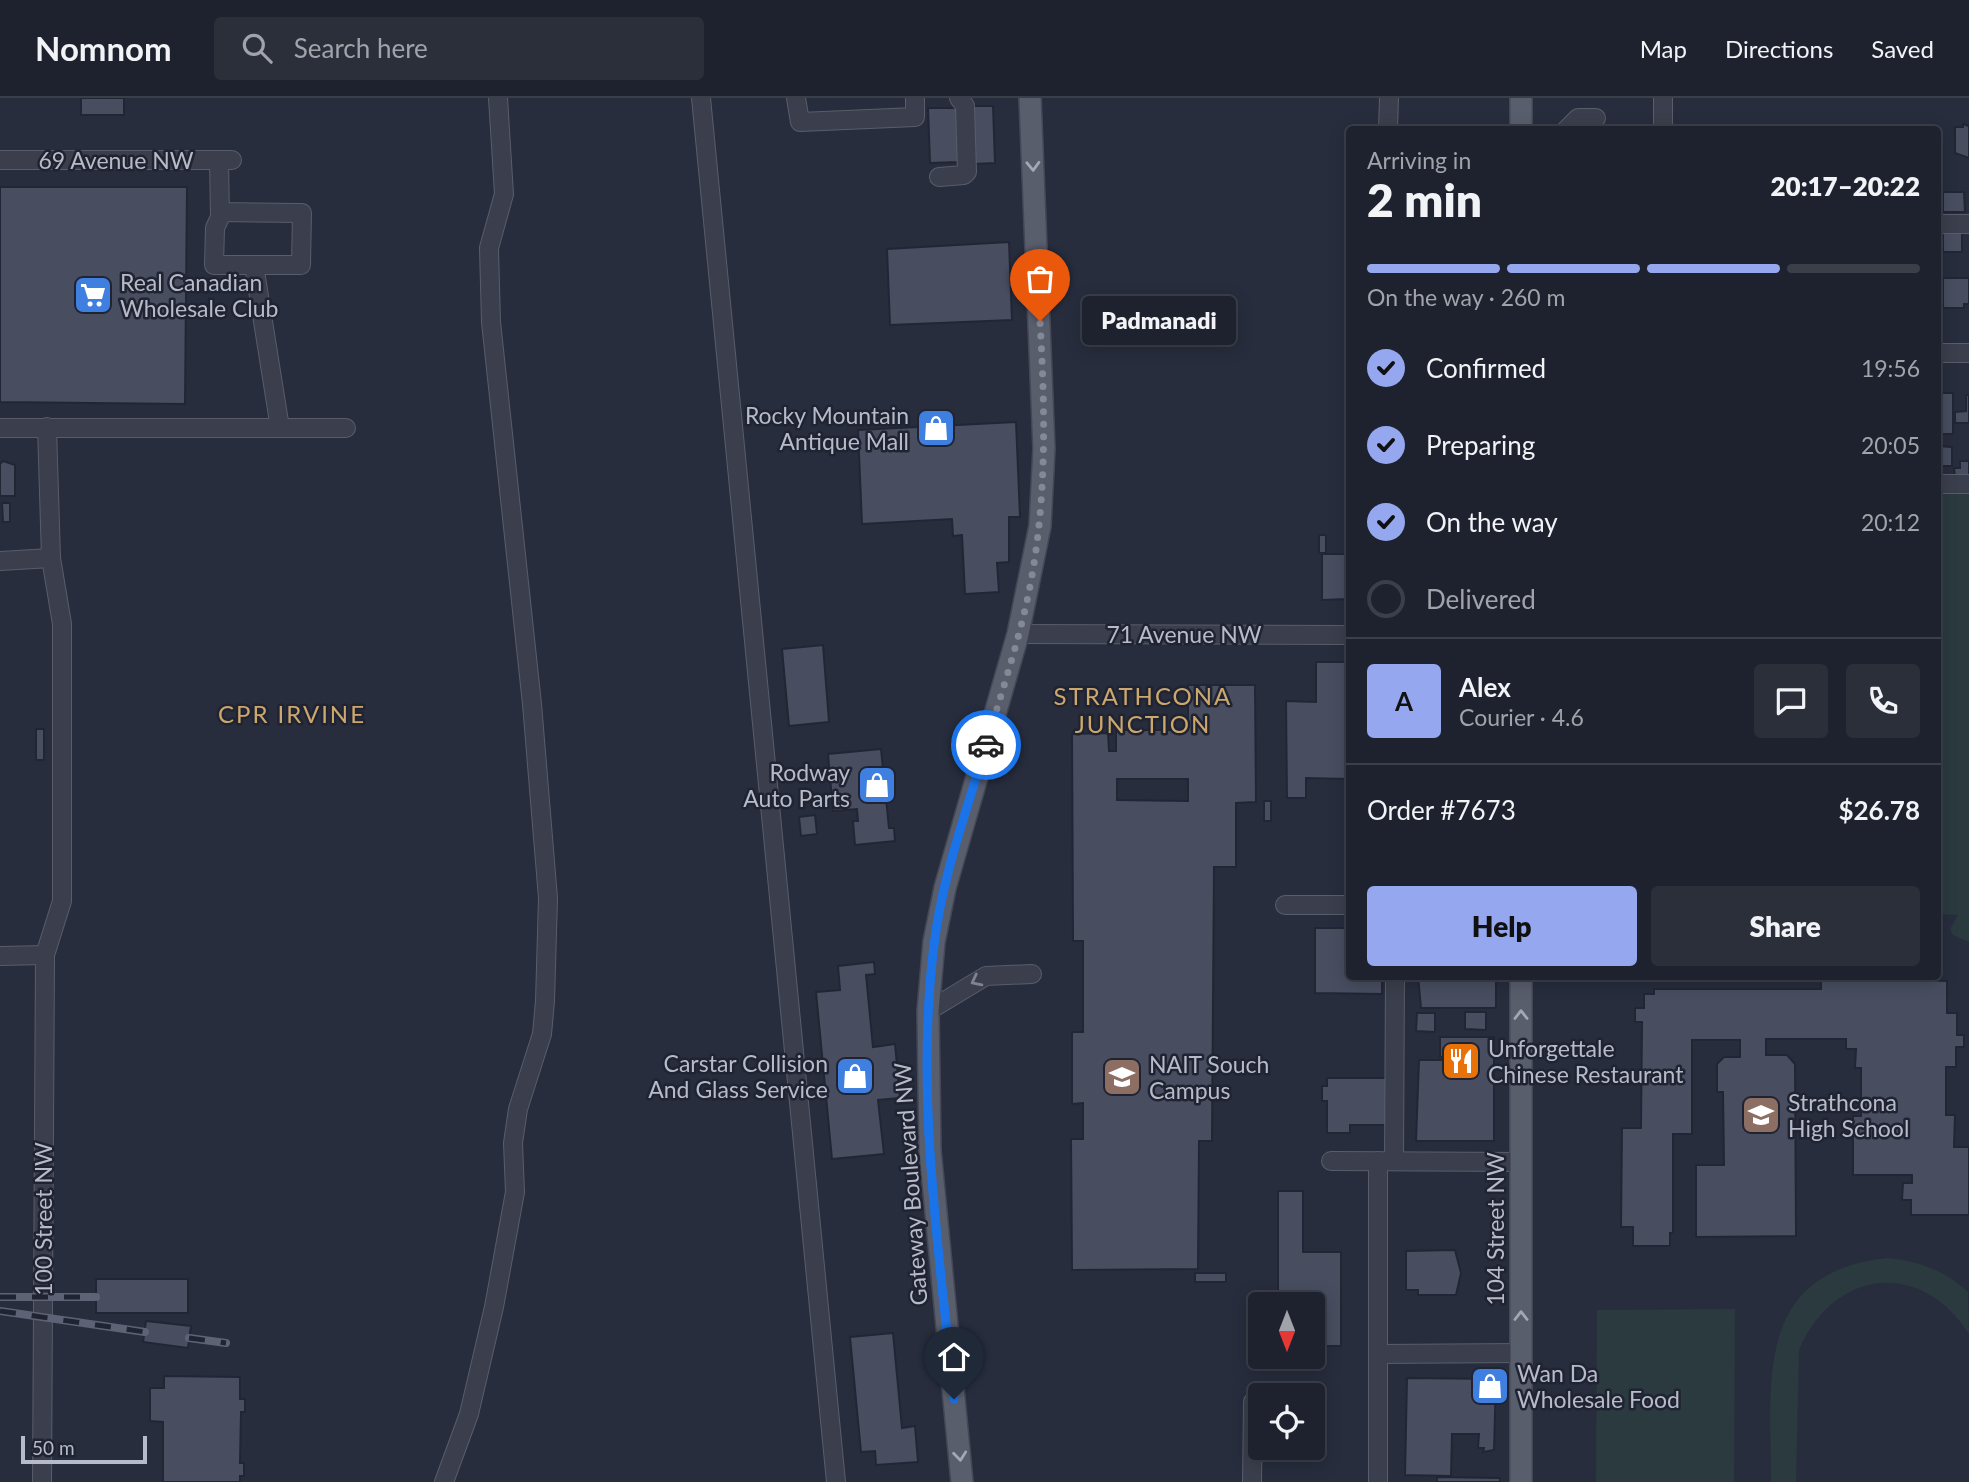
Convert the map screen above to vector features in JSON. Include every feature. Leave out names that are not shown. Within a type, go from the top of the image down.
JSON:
[{"type":"main road","name":"Gateway Boulevard NW","points":[[962,1482],[930,1150],[928,1011],[934,943],[945,888],[1018,634],[1040,526],[1044,449],[1030,98]]},
{"type":"main road","points":[[1521,98],[1521,126]]},
{"type":"main road","name":"104 Street NW","points":[[1521,980],[1521,1482]]},
{"type":"street","points":[[444,1482],[469,1414],[494,1307],[515,1192],[513,1143],[516,1120],[542,1034],[545,1001],[548,898],[532,704],[491,323],[489,248],[504,194],[498,98]]},
{"type":"street","points":[[701,98],[836,1482]]},
{"type":"street","points":[[796,98],[800,122],[915,117],[915,98]]},
{"type":"street","points":[[939,177],[967,172],[965,107],[959,98]]},
{"type":"street","points":[[1388,126],[1389,98]]},
{"type":"street","points":[[1663,98],[1663,126]]},
{"type":"street","points":[[1570,126],[1578,118],[1596,118]]},
{"type":"street","name":"69 Avenue NW","points":[[0,160],[226,160],[220,212]]},
{"type":"street","points":[[220,212],[302,212],[301,265],[214,265],[215,228],[220,212]]},
{"type":"street","points":[[1941,224],[1969,224]]},
{"type":"street","points":[[254,265],[280,428]]},
{"type":"street","points":[[1941,353],[1969,353]]},
{"type":"street","points":[[0,561],[51,558],[47,427]]},
{"type":"street","points":[[0,428],[346,428]]},
{"type":"street","points":[[1941,484],[1969,484]]},
{"type":"street","name":"100 Street NW","points":[[42,1482],[45,955],[62,901],[62,624],[51,558]]},
{"type":"street","name":"71 Avenue NW","points":[[1018,634],[1346,635]]},
{"type":"street","points":[[1285,905],[1346,905]]},
{"type":"street","points":[[0,956],[45,955]]},
{"type":"street","points":[[928,1011],[986,976],[1032,974]]},
{"type":"street","points":[[1378,1482],[1378,1354],[1395,980]]},
{"type":"street","points":[[1331,1161],[1521,1162]]},
{"type":"street","points":[[1378,1354],[1521,1353]]},
{"type":"street","points":[[1252,1460],[1252,1482]]},
{"type":"shaded area","points":[[1941,489],[1969,489],[1969,942],[1953,935],[1950,929],[1958,915],[1941,914]]},
{"type":"shaded area","points":[[1887,1258],[1910,1261],[1930,1268],[1950,1278],[1968,1292],[1969,1334],[1949,1310],[1927,1293],[1903,1284],[1879,1283],[1855,1289],[1833,1303],[1814,1323],[1799,1350],[1796,1482],[1771,1482],[1772,1371],[1779,1338],[1791,1309],[1812,1285],[1844,1268]]},
{"type":"shaded area","points":[[1735,1309],[1734,1482],[1596,1482],[1597,1310]]},
{"type":"building","points":[[81,98],[124,98],[124,115],[81,115]]},
{"type":"building","points":[[972,106],[993,106],[995,163],[974,164]]},
{"type":"building","points":[[928,108],[958,108],[959,162],[930,163]]},
{"type":"building","points":[[1963,124],[1969,126],[1969,158],[1955,153],[1955,127],[1963,127]]},
{"type":"building","name":"Real Canadian Wholesale Club","points":[[0,187],[187,187],[185,404],[0,402]]},
{"type":"building","points":[[1943,192],[1964,192],[1965,212],[1943,212]]},
{"type":"building","points":[[1943,232],[1962,232],[1962,252],[1943,252]]},
{"type":"building","points":[[1009,242],[1012,320],[890,325],[887,249]]},
{"type":"building","points":[[1943,278],[1969,278],[1969,304],[1964,304],[1964,308],[1943,308]]},
{"type":"building","points":[[1941,393],[1953,393],[1953,434],[1941,434]]},
{"type":"building","points":[[1966,395],[1969,395],[1969,423],[1955,423],[1955,412],[1966,411]]},
{"type":"building","points":[[1016,422],[1020,517],[1009,517],[1009,562],[997,563],[999,592],[965,594],[962,535],[953,536],[952,519],[862,524],[858,430]]},
{"type":"building","points":[[1941,446],[1952,447],[1952,466],[1941,466]]},
{"type":"building","points":[[3,461],[15,465],[15,496],[0,496],[0,464]]},
{"type":"building","points":[[1960,461],[1969,461],[1969,479],[1955,477],[1954,468],[1960,468]]},
{"type":"building","points":[[2,503],[10,503],[10,522],[3,522]]},
{"type":"building","points":[[1319,535],[1326,535],[1326,553],[1319,553]]},
{"type":"building","points":[[1322,554],[1346,554],[1346,599],[1322,600]]},
{"type":"building","points":[[823,645],[829,722],[789,726],[782,649]]},
{"type":"building","points":[[1316,662],[1346,662],[1346,779],[1306,778],[1306,798],[1287,798],[1286,701],[1316,702]]},
{"type":"building","points":[[1188,685],[1255,685],[1256,802],[1236,803],[1236,867],[1214,867],[1212,1141],[1199,1141],[1198,1269],[1072,1270],[1071,1139],[1083,1139],[1083,1103],[1072,1104],[1072,1032],[1083,1032],[1083,941],[1073,941],[1072,734],[1108,733],[1109,751],[1116,751],[1116,730],[1188,730]],"holes":[[[1117,779],[1188,779],[1188,801],[1117,800]]]},
{"type":"building","points":[[36,729],[44,729],[44,760],[36,760]]},
{"type":"building","points":[[881,749],[889,828],[894,828],[895,841],[855,845],[853,821],[858,821],[857,809],[833,811],[828,754]]},
{"type":"building","points":[[1264,801],[1271,801],[1271,821],[1264,821]]},
{"type":"building","points":[[815,815],[817,834],[801,836],[799,817]]},
{"type":"building","points":[[1315,928],[1346,928],[1346,980],[1382,980],[1382,994],[1315,993]]},
{"type":"building","points":[[874,962],[875,974],[866,975],[873,1047],[895,1044],[900,1098],[878,1100],[884,1154],[832,1159],[816,992],[840,990],[838,966]]},
{"type":"building","points":[[1418,980],[1496,980],[1496,1008],[1421,1008]]},
{"type":"building","points":[[1821,980],[1947,981],[1947,1013],[1957,1013],[1957,1035],[1964,1035],[1964,1047],[1956,1047],[1956,1067],[1946,1067],[1946,1115],[1955,1115],[1954,1147],[1969,1147],[1969,1215],[1911,1215],[1911,1200],[1902,1200],[1903,1183],[1912,1183],[1912,1175],[1853,1175],[1853,1116],[1861,1116],[1861,1068],[1855,1068],[1856,1049],[1846,1049],[1846,1039],[1766,1039],[1766,1055],[1787,1055],[1795,1064],[1796,1236],[1696,1237],[1696,1165],[1724,1165],[1723,1092],[1717,1092],[1717,1064],[1724,1057],[1740,1057],[1740,1040],[1692,1040],[1692,1134],[1673,1134],[1673,1233],[1670,1233],[1670,1246],[1633,1246],[1633,1227],[1621,1227],[1622,1128],[1641,1128],[1642,1022],[1635,1022],[1635,1008],[1644,1008],[1644,994],[1654,994],[1654,989],[1821,989]]},
{"type":"building","points":[[1465,1012],[1486,1012],[1486,1030],[1465,1029]]},
{"type":"building","points":[[1417,1013],[1435,1013],[1435,1032],[1416,1031]]},
{"type":"building","points":[[1440,1037],[1494,1037],[1494,1141],[1416,1141],[1419,1060],[1456,1060],[1456,1057],[1440,1057]]},
{"type":"building","points":[[1327,1078],[1391,1078],[1391,1125],[1350,1125],[1350,1133],[1327,1133],[1327,1101],[1322,1101],[1322,1086],[1327,1086]]},
{"type":"building","points":[[1278,1191],[1303,1191],[1303,1252],[1341,1252],[1341,1346],[1325,1346],[1325,1292],[1278,1292]]},
{"type":"building","points":[[1455,1250],[1461,1273],[1456,1295],[1418,1295],[1418,1290],[1406,1290],[1406,1251]]},
{"type":"building","points":[[1195,1273],[1226,1273],[1226,1282],[1195,1282]]},
{"type":"building","points":[[96,1279],[188,1279],[188,1313],[96,1313]]},
{"type":"building","points":[[146,1321],[191,1326],[188,1348],[143,1342]]},
{"type":"building","points":[[893,1333],[902,1428],[915,1426],[918,1462],[876,1465],[875,1451],[861,1452],[850,1337]]},
{"type":"building","points":[[164,1376],[240,1377],[240,1399],[245,1399],[245,1412],[241,1412],[240,1463],[244,1463],[244,1476],[240,1476],[240,1482],[163,1482],[163,1422],[150,1421],[150,1388],[164,1388]]},
{"type":"building","points":[[1407,1378],[1496,1379],[1494,1450],[1483,1452],[1484,1448],[1478,1448],[1479,1434],[1452,1434],[1451,1476],[1405,1475]]},
{"type":"building","points":[[1437,1477],[1500,1478],[1500,1482],[1437,1482]]},
{"type":"railway","points":[[0,1297],[96,1297]]},
{"type":"railway","points":[[0,1311],[145,1332]]},
{"type":"railway","points":[[189,1338],[226,1343]]},
{"type":"way so far","points":[[986,745],[1031,582],[1040,526],[1044,449],[1040,321]]},
{"type":"place","name":"Real Canadian Wholesale Club","points":[[93,295]]},
{"type":"place","name":"Padmanadi","points":[[1040,321]]},
{"type":"place","name":"Rocky Mountain Antique Mall","points":[[936,428]]},
{"type":"place","name":"Rodway Auto Parts","points":[[877,785]]},
{"type":"place","name":"Unforgettale Chinese Restaurant","points":[[1461,1061]]},
{"type":"place","name":"Carstar Collision And Glass Service","points":[[855,1076]]},
{"type":"place","name":"NAIT Souch Campus","points":[[1122,1077]]},
{"type":"place","name":"Strathcona High School","points":[[1761,1115]]},
{"type":"place","name":"Wan Da Wholesale Food","points":[[1490,1386]]},
{"type":"district","name":"STRATHCONA JUNCTION","points":[[1143,709]]},
{"type":"district","name":"CPR IRVINE","points":[[292,713]]},
{"type":"route","points":[[954,1399],[930,1150],[928,1011],[934,943],[945,888],[986,745]]}]
